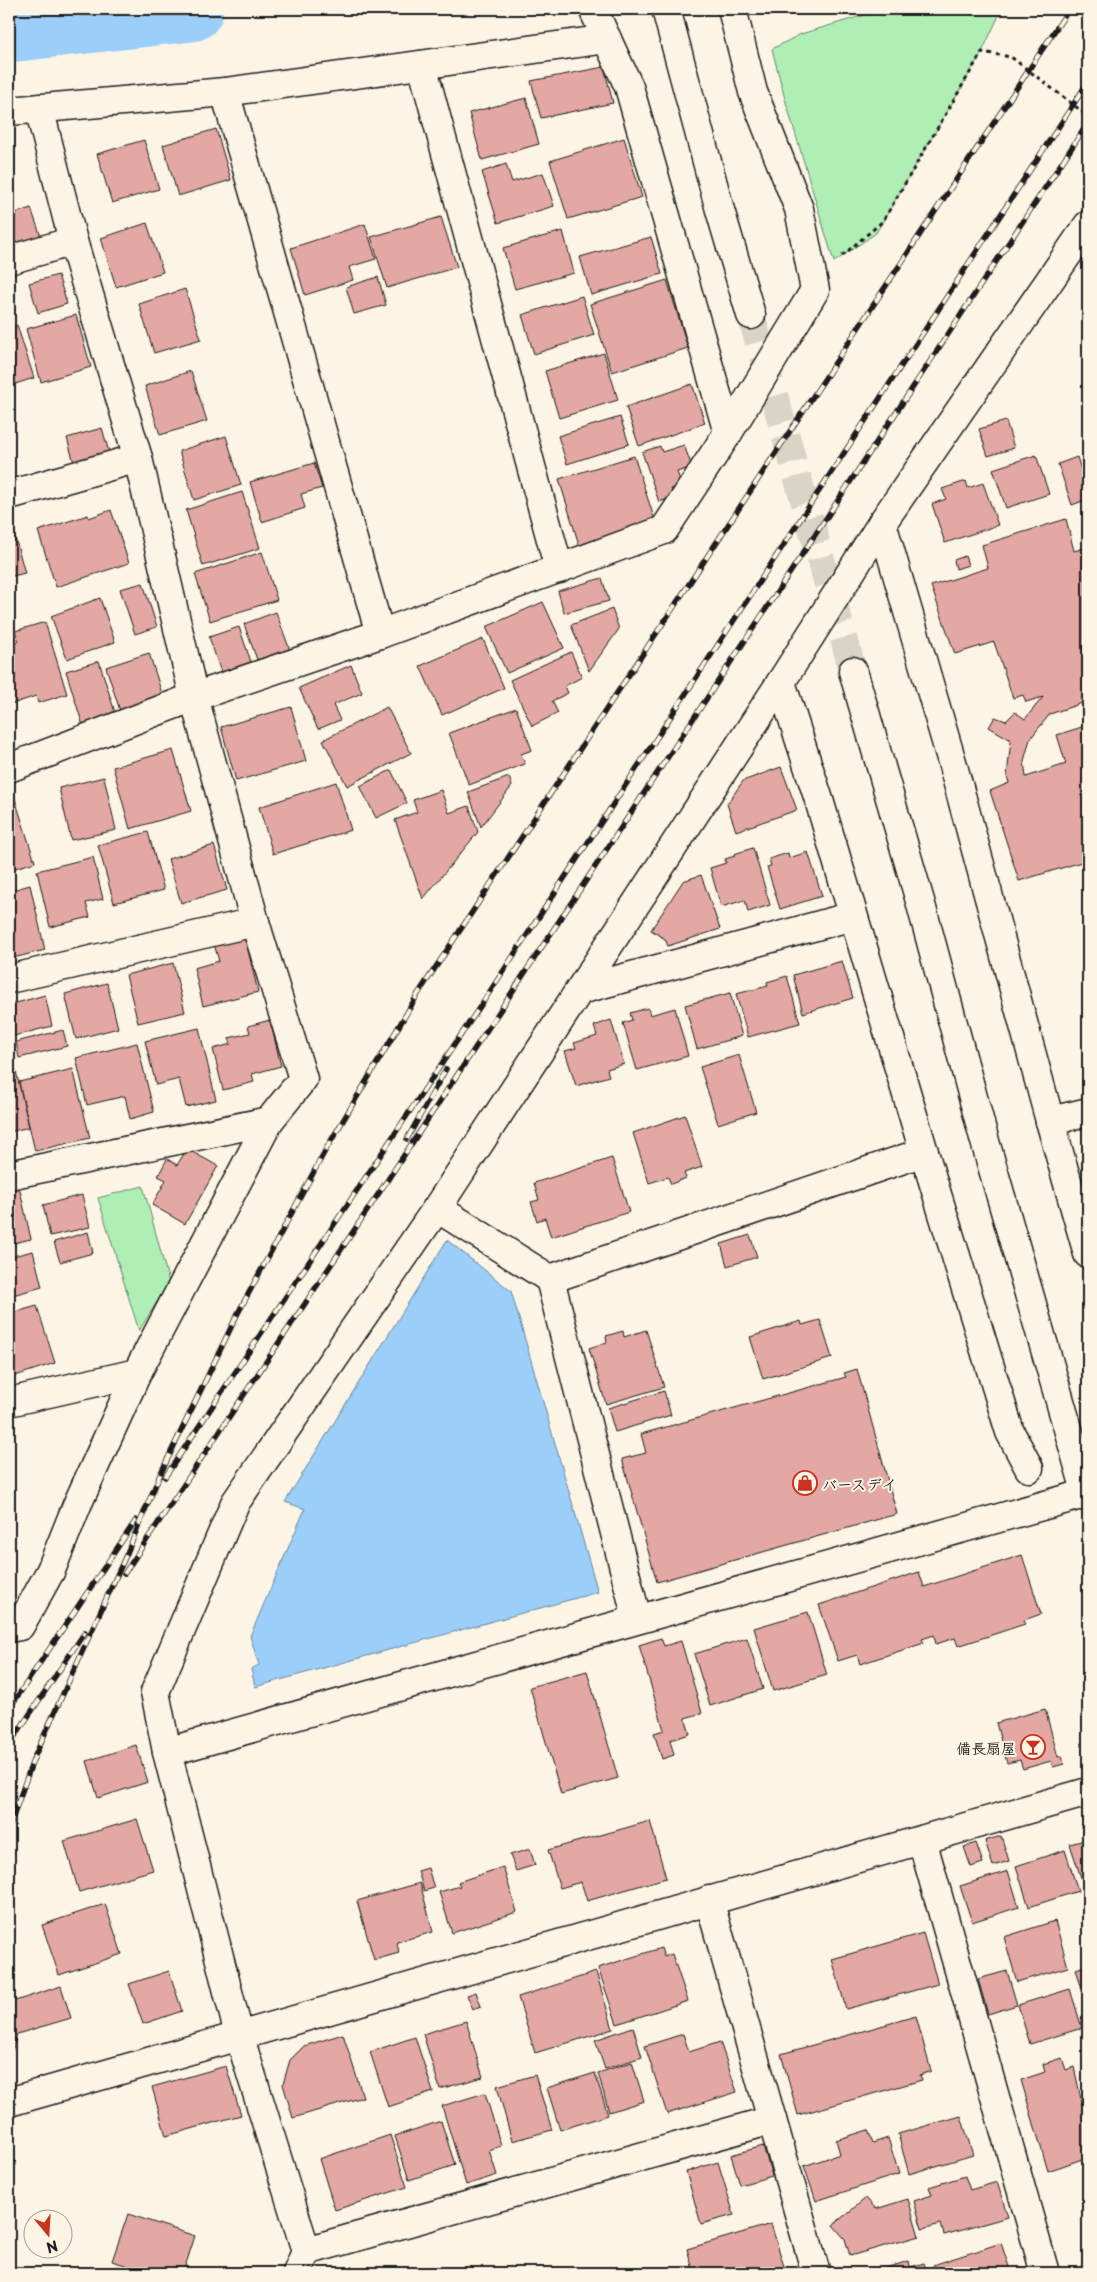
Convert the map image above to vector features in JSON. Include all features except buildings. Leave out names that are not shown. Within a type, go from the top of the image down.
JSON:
[{"type":"street","points":[[9,768],[194,697],[380,634],[664,530],[728,433],[816,290],[799,209],[752,92],[732,9]]},
{"type":"street","points":[[667,10],[720,210],[751,315]]},
{"type":"street","points":[[9,111],[225,92],[422,65],[599,22],[629,87],[728,433]]},
{"type":"street","points":[[422,65],[559,569]]},
{"type":"street","points":[[225,92],[380,634]]},
{"type":"street","points":[[9,1628],[20,1626],[51,1570],[77,1505],[137,1373],[269,1121],[303,1079],[255,922],[194,697],[138,458],[73,241],[39,108]]},
{"type":"street","points":[[772,2120],[302,2262],[240,2035],[167,1752],[155,1692],[235,1503],[437,1208],[781,682],[882,523],[1088,225]]},
{"type":"street","points":[[9,260],[73,241]]},
{"type":"street","points":[[9,495],[138,458]]},
{"type":"street","points":[[882,523],[952,762],[1088,1254]]},
{"type":"street","points":[[167,1752],[1088,1495],[984,1138],[920,901],[853,671]]},
{"type":"street","points":[[781,682],[819,800],[1010,1432],[1029,1468]]},
{"type":"street","points":[[580,990],[853,916]]},
{"type":"street","points":[[9,979],[255,922]]},
{"type":"street","points":[[1050,1121],[1088,1112]]},
{"type":"street","points":[[9,1175],[269,1121]]},
{"type":"street","points":[[550,1279],[924,1152]]},
{"type":"street","points":[[437,1208],[550,1279],[637,1620]]},
{"type":"street","points":[[9,1402],[137,1373]]},
{"type":"street","points":[[9,2102],[1088,1792]]},
{"type":"street","points":[[922,1840],[1045,2273]]},
{"type":"street","points":[[709,1900],[816,2273]]},
{"type":"path","points":[[816,290],[834,262],[883,222],[982,52],[1011,57],[1088,116]]},
{"type":"green space","points":[[885,9],[1002,9],[982,52],[876,233],[834,262],[772,49],[801,34]]},
{"type":"green space","points":[[143,1186],[169,1282],[139,1331],[98,1198]]},
{"type":"water","points":[[447,1240],[511,1291],[598,1592],[255,1687],[251,1669],[259,1665],[250,1636],[305,1509],[285,1502]]},
{"type":"waterway","points":[[9,30],[191,9]]},
{"type":"tunnel","points":[[751,315],[853,671]]},
{"type":"railway","points":[[9,1828],[33,1760],[127,1553],[159,1477],[237,1315],[325,1151],[418,994],[1069,9]]},
{"type":"railway","points":[[165,1477],[481,1005],[1088,82]]},
{"type":"railway","points":[[124,1574],[371,1205],[1088,123]]},
{"type":"railway","points":[[407,1139],[446,1069]]},
{"type":"railway","points":[[9,1709],[136,1520]]},
{"type":"railway","points":[[9,1745],[85,1632]]},
{"type":"place","name":"バースデイ","points":[[805,1483]]},
{"type":"place","name":"備長扇屋","points":[[1033,1747]]}]
